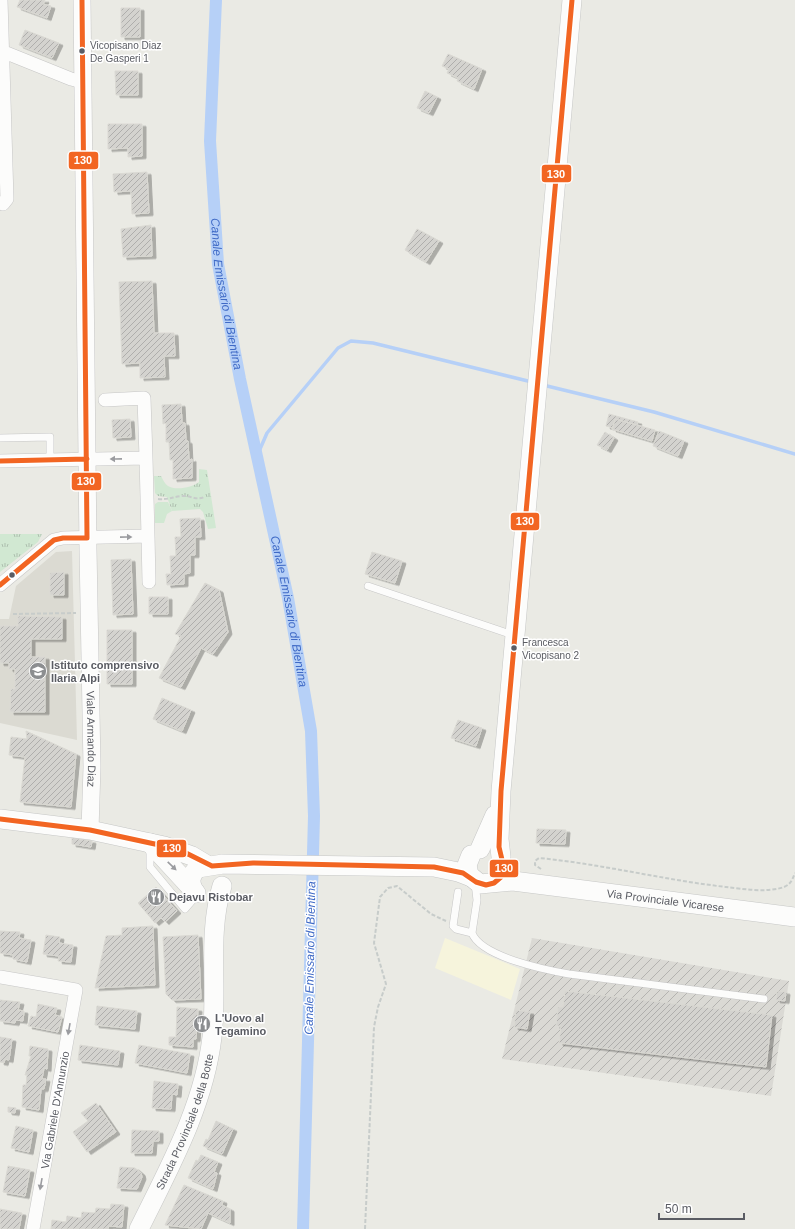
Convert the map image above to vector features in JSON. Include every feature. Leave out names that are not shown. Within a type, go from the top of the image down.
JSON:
[{"type":"main road","points":[[501,791],[494,819],[467,865],[482,881],[501,877],[502,861],[499,839],[501,791],[572,0]]},
{"type":"main road","points":[[0,819],[90,830],[184,852],[220,872],[222,884]]},
{"type":"main road","name":"Strada Provinciale della Botte","points":[[150,843],[196,892],[206,909],[214,938]]},
{"type":"main road","name":"Via Provinciale Vicarese","points":[[209,865],[248,863],[375,867],[434,867],[455,863],[476,852],[492,849],[518,878],[538,877],[795,917]]},
{"type":"main road","points":[[209,865],[198,868],[192,875],[191,885],[196,892],[210,897],[217,893],[230,871],[248,863]]},
{"type":"main road","name":"Via Provinciale Vicarese","points":[[434,867],[458,872],[482,881],[513,881],[538,877]]},
{"type":"main road","name":"Strada Provinciale della Botte","points":[[139,1229],[186,1128],[199,1097],[206,1073],[212,1036],[214,1006],[214,938],[217,904],[222,884]]},
{"type":"street","points":[[1,0],[4,52],[2,99],[4,201]]},
{"type":"street","name":"Viale Armando Diaz","points":[[82,0],[87,538],[92,767],[90,830]]},
{"type":"street","points":[[4,52],[71,79],[83,82]]},
{"type":"street","points":[[105,400],[144,398],[149,582]]},
{"type":"street","points":[[0,461],[146,458]]},
{"type":"street","points":[[0,585],[54,540],[64,538],[148,536]]},
{"type":"street","name":"Via Gabriele D'Annunzio","points":[[0,977],[76,990],[33,1229]]},
{"type":"lane","points":[[0,438],[50,437],[50,460]]},
{"type":"lane","points":[[368,586],[516,636]]},
{"type":"lane","points":[[476,912],[477,893],[482,881]]},
{"type":"lane","points":[[482,881],[472,933],[476,941],[484,947],[510,958],[552,971],[764,999]]},
{"type":"lane","points":[[458,892],[452,923],[454,928],[472,933]]},
{"type":"path","points":[[147,498],[168,500],[181,496],[195,499],[204,497]]},
{"type":"path","points":[[13,614],[77,613]]},
{"type":"path","points":[[538,877],[535,861],[539,858],[683,882],[743,889],[772,889],[783,887],[791,883],[795,873]]},
{"type":"path","points":[[365,1229],[374,1026],[378,1007],[386,984],[374,943],[381,894],[388,888],[397,886],[431,914],[452,923]]},
{"type":"shaded area","name":"Istituto comprensivo Ilaria Alpi","points":[[72,551],[77,740],[0,723],[0,619],[9,619],[16,586],[56,552]]},
{"type":"shaded area","points":[[445,938],[520,969],[511,1000],[435,968]]},
{"type":"shaded area","points":[[532,938],[789,981],[771,1096],[502,1059]]},
{"type":"green space","points":[[199,469],[207,470],[216,528],[208,529],[203,512],[200,509],[172,511],[167,497],[158,496],[155,493],[154,476],[161,476],[168,486],[184,488],[199,482]]},
{"type":"green space","points":[[158,502],[168,502],[172,511],[167,514],[164,523],[155,523],[155,504]]},
{"type":"green space","points":[[0,534],[42,534],[38,542],[0,572]]},
{"type":"building","points":[[20,0],[45,0],[43,4],[51,6],[47,18],[17,7]]},
{"type":"building","points":[[121,8],[140,8],[140,37],[121,37]]},
{"type":"building","points":[[25,30],[59,43],[52,58],[19,45]]},
{"type":"building","points":[[448,54],[482,69],[474,89],[457,81],[458,78],[447,73],[449,69],[442,66]]},
{"type":"building","points":[[115,71],[138,71],[138,95],[116,95]]},
{"type":"building","points":[[425,91],[437,97],[429,113],[417,108]]},
{"type":"building","points":[[108,124],[142,124],[142,156],[128,157],[128,148],[108,149]]},
{"type":"building","points":[[147,172],[149,213],[132,214],[131,191],[114,192],[113,174]]},
{"type":"building","points":[[151,225],[152,256],[123,257],[121,229]]},
{"type":"building","points":[[417,229],[439,241],[426,262],[405,250]]},
{"type":"building","points":[[152,281],[154,333],[174,333],[175,356],[164,356],[165,377],[140,378],[140,363],[122,364],[119,282]]},
{"type":"building","points":[[181,404],[182,423],[185,423],[186,441],[188,441],[189,460],[192,459],[192,478],[173,479],[173,460],[170,460],[169,442],[166,442],[166,423],[163,424],[162,405]]},
{"type":"building","points":[[609,414],[638,422],[637,425],[615,419],[613,428],[606,426]]},
{"type":"building","points":[[130,419],[131,437],[113,438],[112,420]]},
{"type":"building","points":[[615,419],[655,430],[652,441],[612,429]]},
{"type":"building","points":[[659,431],[684,441],[678,456],[653,446]]},
{"type":"building","points":[[605,432],[614,438],[607,450],[597,445]]},
{"type":"building","points":[[200,518],[201,537],[195,537],[195,555],[190,555],[190,573],[184,574],[184,584],[167,585],[166,574],[171,574],[170,556],[176,556],[175,537],[181,537],[180,519]]},
{"type":"building","points":[[372,552],[402,561],[395,583],[365,574]]},
{"type":"building","points":[[131,559],[133,614],[113,615],[111,560]]},
{"type":"building","points":[[64,572],[64,595],[50,595],[50,573]]},
{"type":"building","points":[[205,583],[219,590],[228,632],[213,654],[201,648],[181,687],[159,678],[181,636],[175,634]]},
{"type":"building","points":[[149,597],[168,597],[168,614],[149,614]]},
{"type":"building","name":"Istituto comprensivo Ilaria Alpi","points":[[18,616],[62,617],[62,639],[31,639],[31,657],[45,657],[45,712],[10,712],[11,689],[15,689],[15,669],[9,669],[9,663],[0,663],[0,626],[18,626]]},
{"type":"building","points":[[107,630],[132,630],[132,684],[107,684]]},
{"type":"building","points":[[162,698],[191,710],[182,731],[153,719]]},
{"type":"building","points":[[458,720],[482,728],[476,746],[451,738]]},
{"type":"building","points":[[26,731],[76,754],[71,807],[20,802],[25,757],[9,755],[11,737],[27,739]]},
{"type":"building","points":[[537,829],[566,830],[565,844],[536,843]]},
{"type":"building","points":[[72,838],[92,841],[91,847],[72,844]]},
{"type":"building","points":[[156,887],[177,911],[165,922],[161,918],[155,923],[138,903]]},
{"type":"building","points":[[153,926],[155,985],[95,988],[106,936],[122,935],[122,928]]},
{"type":"building","points":[[0,931],[20,932],[19,938],[31,940],[27,962],[13,959],[13,955],[0,953]]},
{"type":"building","points":[[46,935],[60,937],[59,943],[73,945],[71,962],[58,961],[59,956],[43,954]]},
{"type":"building","points":[[198,935],[201,999],[172,1000],[166,994],[163,937]]},
{"type":"building","points":[[565,991],[772,1015],[766,1067],[559,1043],[561,1026],[556,1026],[558,1007],[563,1007]]},
{"type":"building","points":[[777,991],[786,992],[785,1001],[776,1000]]},
{"type":"building","points":[[0,1000],[20,1002],[18,1010],[24,1011],[23,1021],[16,1020],[15,1023],[0,1021]]},
{"type":"building","points":[[38,1004],[57,1008],[55,1015],[62,1017],[58,1032],[28,1026],[31,1016],[36,1017]]},
{"type":"building","points":[[97,1006],[137,1011],[135,1029],[95,1025]]},
{"type":"building","points":[[177,1007],[198,1009],[196,1039],[193,1039],[193,1047],[169,1045],[169,1037],[176,1037]]},
{"type":"building","points":[[516,1010],[530,1012],[527,1029],[514,1027]]},
{"type":"building","points":[[0,1037],[12,1039],[9,1060],[5,1059],[4,1063],[0,1062]]},
{"type":"building","points":[[80,1045],[120,1051],[118,1065],[78,1060]]},
{"type":"building","points":[[139,1045],[190,1054],[187,1073],[135,1063]]},
{"type":"building","points":[[30,1046],[48,1049],[47,1069],[44,1068],[42,1079],[46,1079],[44,1089],[41,1089],[39,1110],[22,1107],[23,1085],[26,1085],[27,1075],[25,1075],[31,1056],[29,1056]]},
{"type":"building","points":[[154,1081],[178,1084],[177,1095],[172,1094],[171,1109],[152,1108]]},
{"type":"building","points":[[96,1103],[116,1132],[87,1152],[73,1132],[88,1121],[81,1113]]},
{"type":"building","points":[[8,1107],[16,1108],[15,1113],[8,1112]]},
{"type":"building","points":[[216,1121],[233,1129],[222,1154],[203,1146],[206,1139],[208,1140]]},
{"type":"building","points":[[16,1126],[33,1130],[29,1152],[11,1148]]},
{"type":"building","points":[[132,1130],[159,1131],[159,1141],[153,1141],[152,1153],[131,1153]]},
{"type":"building","points":[[201,1155],[218,1162],[214,1172],[217,1173],[213,1189],[188,1178],[196,1160],[198,1161]]},
{"type":"building","points":[[8,1166],[30,1170],[25,1196],[3,1192]]},
{"type":"building","points":[[120,1167],[135,1168],[141,1173],[142,1177],[137,1189],[117,1188]]},
{"type":"building","points":[[184,1185],[223,1201],[222,1205],[230,1209],[230,1223],[208,1213],[201,1229],[165,1225]]},
{"type":"building","points":[[111,1204],[124,1205],[122,1227],[109,1226],[108,1229],[51,1229],[52,1220],[66,1222],[67,1216],[81,1218],[82,1212],[95,1213],[96,1208],[110,1209]]},
{"type":"building","points":[[0,1209],[22,1213],[19,1229],[0,1229]]},
{"type":"waterway","name":"Canale Emissario di Bientina","points":[[216,0],[210,141],[218,264],[240,379],[288,598],[311,731],[314,816],[303,1229]]},
{"type":"waterway","points":[[257,456],[267,433],[338,348],[351,341],[373,343],[532,382]]},
{"type":"waterway","points":[[543,385],[654,412],[795,454]]},
{"type":"transit line","name":"130","points":[[0,585],[54,540],[63,538],[87,538],[82,0]]},
{"type":"transit line","name":"130","points":[[0,819],[90,830],[164,846],[184,852],[212,866],[253,863],[434,867],[463,873],[476,882],[486,885],[494,883],[501,877],[504,868],[499,847],[501,791],[572,0]]},
{"type":"transit line","name":"130","points":[[0,461],[87,459]]},
{"type":"place","name":"Vicopisano Diaz De Gasperi 1","points":[[82,51]]},
{"type":"place","name":"Francesca Vicopisano 2","points":[[514,648]]},
{"type":"place","name":"Istituto comprensivo Ilaria Alpi","points":[[38,671]]},
{"type":"place","name":"Dejavu Ristobar","points":[[156,897]]},
{"type":"place","name":"L'Uovo al Tegamino","points":[[202,1024]]}]
